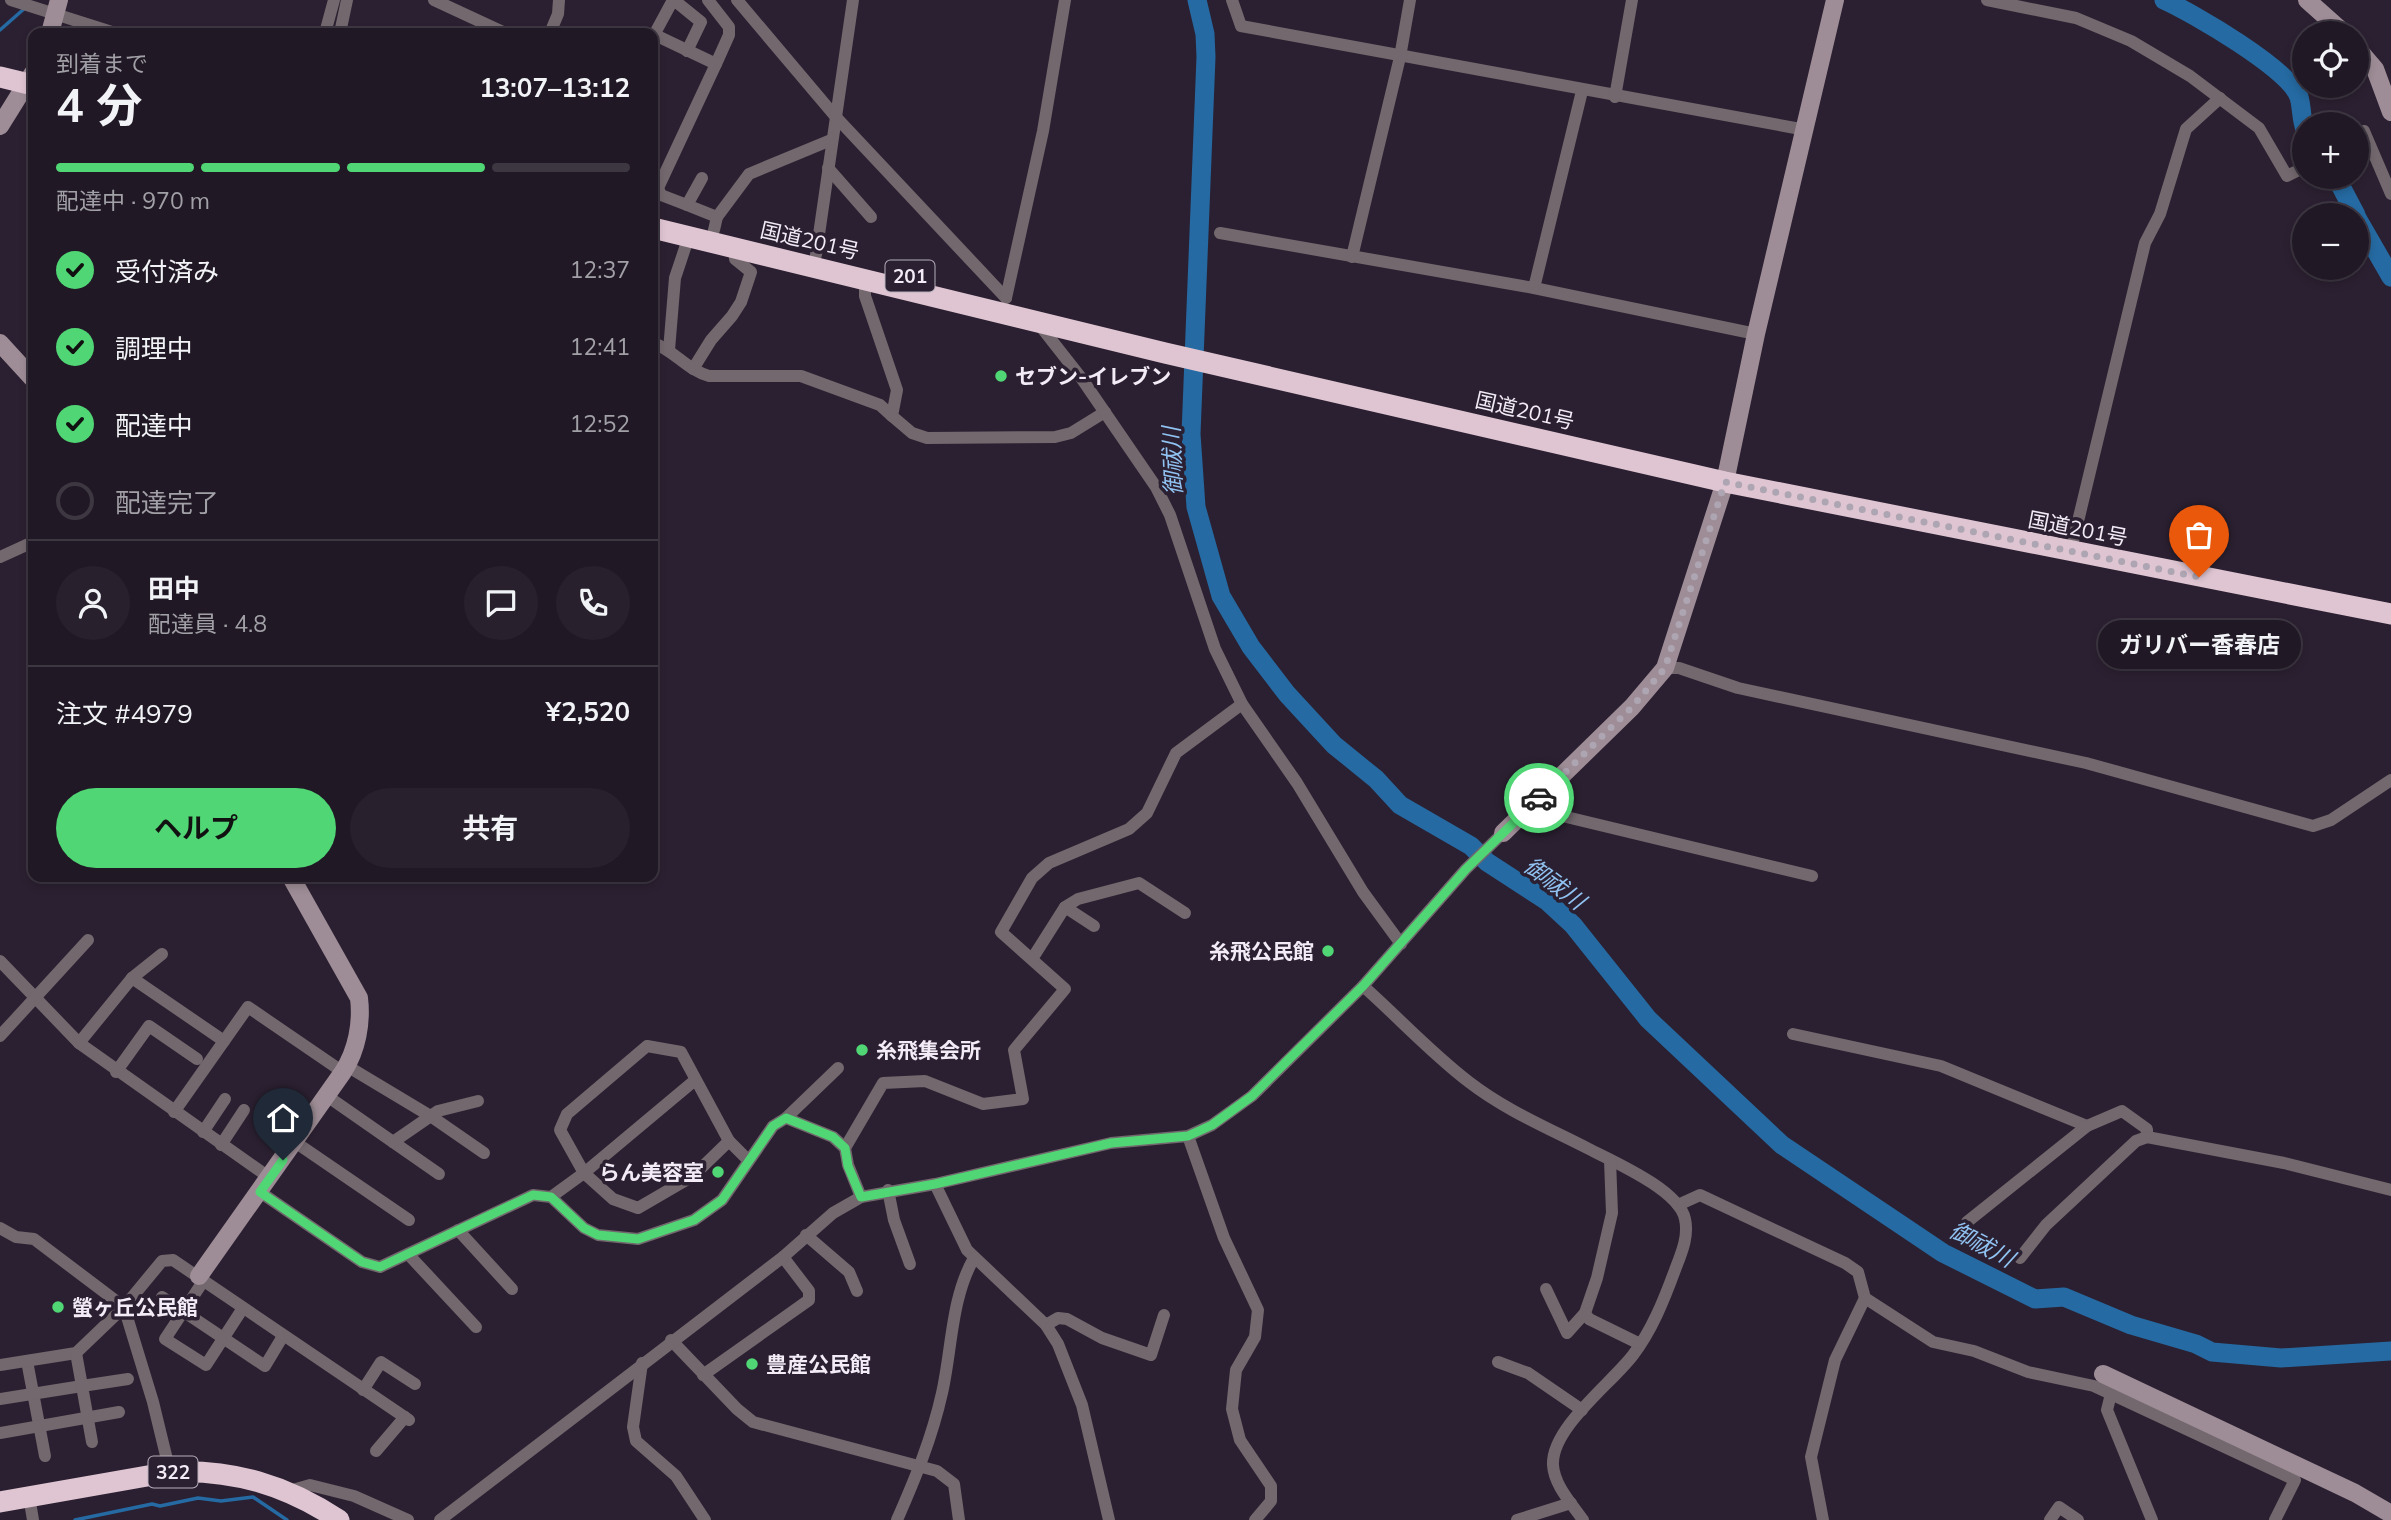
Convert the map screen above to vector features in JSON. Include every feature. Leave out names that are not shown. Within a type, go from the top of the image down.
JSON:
[{"type":"highway","points":[[0,62],[28,76]]},
{"type":"highway","points":[[0,77],[28,78]]},
{"type":"highway","name":"国道201号","points":[[658,216],[716,224],[816,255],[1006,298],[1166,347]]},
{"type":"highway","name":"国道201号","points":[[658,229],[1034,319],[1726,476],[2391,614]]},
{"type":"highway","name":"国道201号","points":[[1726,476],[2074,538],[2391,600]]},
{"type":"highway","name":"322","points":[[0,1502],[170,1472],[234,1474],[289,1491],[339,1520]]},
{"type":"street","points":[[11,0],[57,8],[103,28]]},
{"type":"street","points":[[326,28],[334,0]]},
{"type":"street","points":[[341,28],[347,0]]},
{"type":"street","points":[[434,0],[494,28]]},
{"type":"street","points":[[552,28],[558,14],[559,0]]},
{"type":"street","points":[[655,28],[673,0],[701,22],[688,51]]},
{"type":"street","points":[[658,186],[729,35],[729,26],[708,0]]},
{"type":"street","points":[[737,0],[835,116],[1006,298]]},
{"type":"street","points":[[816,255],[853,0]]},
{"type":"street","points":[[1006,298],[1043,131],[1065,0]]},
{"type":"street","points":[[1232,0],[1241,26],[1806,131]]},
{"type":"street","points":[[1352,257],[1400,57],[1410,0]]},
{"type":"street","points":[[1615,97],[1632,0]]},
{"type":"street","points":[[440,1520],[671,1340],[783,1257],[806,1235],[861,1197],[888,1190],[935,1184],[1111,1143],[1188,1136],[1228,1115],[1252,1096],[1363,986],[1466,869],[1632,707],[1665,668],[1726,476],[1756,334],[1835,0]]},
{"type":"street","points":[[1987,0],[2096,25],[2190,76],[2259,128],[2287,176],[2292,174]]},
{"type":"street","points":[[2307,0],[2331,21]]},
{"type":"street","points":[[51,28],[57,8]]},
{"type":"street","points":[[658,37],[716,64]]},
{"type":"street","points":[[2369,62],[2375,69],[2391,112]]},
{"type":"street","points":[[0,126],[28,84]]},
{"type":"street","points":[[1534,288],[1582,91]]},
{"type":"street","points":[[2074,538],[2145,243],[2160,214],[2186,129],[2220,98]]},
{"type":"street","points":[[658,190],[660,195],[687,205],[716,224],[749,174],[831,140]]},
{"type":"street","points":[[2369,143],[2391,194]]},
{"type":"street","points":[[828,168],[871,217]]},
{"type":"street","points":[[687,205],[702,178]]},
{"type":"street","points":[[1220,233],[1534,288],[1756,334]]},
{"type":"street","points":[[669,350],[675,278],[689,236]]},
{"type":"street","points":[[693,369],[741,302],[751,272],[735,259],[734,247]]},
{"type":"street","points":[[865,278],[865,296],[897,390],[892,416]]},
{"type":"street","points":[[1034,319],[1105,412],[1156,486],[1170,515],[1215,649],[1242,705],[1297,783],[1363,892],[1401,944]]},
{"type":"street","points":[[0,343],[28,374]]},
{"type":"street","points":[[658,345],[669,350],[693,369],[709,376],[801,376],[880,405],[912,433],[927,438],[1055,437],[1071,433],[1105,412]]},
{"type":"street","points":[[0,556],[28,544]]},
{"type":"street","points":[[1665,668],[1679,668],[1738,688],[2140,776],[2313,827],[2331,820],[2391,780]]},
{"type":"street","points":[[845,1148],[883,1083],[925,1081],[983,1104],[1023,1099],[1014,1050],[1065,989],[1001,932],[1032,878],[1049,863],[1129,829],[1147,813],[1177,753],[1242,705]]},
{"type":"street","points":[[1529,808],[1812,876]]},
{"type":"street","points":[[243,1308],[206,1365],[165,1339],[202,1278],[346,1069],[361,1017],[359,998],[295,882]]},
{"type":"street","points":[[1032,959],[1065,907],[1078,899],[1139,883],[1185,913]]},
{"type":"street","points":[[1065,907],[1094,926]]},
{"type":"street","points":[[0,1036],[88,940]]},
{"type":"street","points":[[79,1043],[132,978],[162,954]]},
{"type":"street","points":[[0,961],[79,1043],[116,1072],[221,1144],[265,1185],[362,1262],[380,1267],[533,1195],[551,1197],[584,1228],[598,1235],[638,1239],[694,1220],[722,1200],[773,1126],[786,1118],[838,1068]]},
{"type":"street","points":[[132,978],[224,1041]]},
{"type":"street","points":[[1363,986],[1469,1082],[1512,1110],[1660,1189],[1678,1205],[1686,1220],[1685,1245],[1654,1321],[1640,1344],[1582,1410],[1562,1437],[1553,1456],[1555,1474],[1583,1520]]},
{"type":"street","points":[[174,1112],[248,1007],[346,1069],[432,1117],[484,1153]]},
{"type":"street","points":[[116,1072],[149,1026],[197,1059]]},
{"type":"street","points":[[1793,1034],[1941,1066],[2087,1126]]},
{"type":"street","points":[[729,1141],[693,1176],[638,1208],[613,1199],[584,1173],[560,1130],[568,1114],[647,1046],[681,1052],[694,1081],[729,1141],[748,1160]]},
{"type":"street","points":[[551,1197],[584,1173],[694,1081]]},
{"type":"street","points":[[327,1096],[439,1174]]},
{"type":"street","points":[[202,1132],[225,1099]]},
{"type":"street","points":[[393,1142],[438,1111],[478,1101]]},
{"type":"street","points":[[221,1144],[244,1111]]},
{"type":"street","points":[[1967,1222],[2087,1126],[2122,1111],[2147,1129],[2147,1137]]},
{"type":"street","points":[[786,1118],[833,1137],[845,1148],[848,1166],[861,1197]]},
{"type":"street","points":[[1188,1136],[1224,1238],[1258,1310],[1255,1337],[1237,1370],[1232,1409],[1240,1440],[1271,1486],[1271,1501],[1255,1520]]},
{"type":"street","points":[[2020,1258],[2046,1225],[2136,1141],[2147,1137],[2284,1163],[2391,1190]]},
{"type":"street","points":[[295,1142],[410,1220]]},
{"type":"street","points":[[1546,1289],[1567,1333],[1585,1313],[1597,1278],[1612,1213],[1610,1160]]},
{"type":"street","points":[[935,1184],[959,1238],[974,1258],[1045,1325],[1058,1344],[1082,1405],[1108,1520]]},
{"type":"street","points":[[888,1190],[894,1220],[910,1264]]},
{"type":"street","points":[[1678,1205],[1700,1195],[1845,1263],[1858,1272],[1865,1297],[1933,1342],[1974,1352],[2028,1372],[2099,1380],[2355,1493],[2391,1514]]},
{"type":"street","points":[[0,1228],[16,1237],[34,1239],[124,1307],[153,1402],[170,1472]]},
{"type":"street","points":[[458,1230],[512,1289]]},
{"type":"street","points":[[806,1235],[849,1272],[857,1290]]},
{"type":"street","points":[[408,1254],[477,1327]]},
{"type":"street","points":[[703,1375],[809,1300],[809,1292],[783,1257]]},
{"type":"street","points":[[897,1520],[920,1467],[941,1395],[963,1278],[974,1258]]},
{"type":"street","points":[[0,1365],[76,1353],[124,1307],[162,1261],[173,1260],[407,1418],[376,1451]]},
{"type":"street","points":[[162,1297],[265,1366],[283,1336]]},
{"type":"street","points":[[1822,1520],[1811,1457],[1835,1360],[1865,1297]]},
{"type":"street","points":[[1585,1313],[1589,1319],[1640,1344]]},
{"type":"street","points":[[1045,1325],[1058,1318],[1067,1319],[1102,1338],[1151,1355],[1164,1315]]},
{"type":"street","points":[[671,1340],[703,1375],[753,1422],[937,1471],[954,1484],[958,1520]]},
{"type":"street","points":[[76,1353],[92,1442]]},
{"type":"street","points":[[27,1361],[45,1456]]},
{"type":"street","points":[[363,1390],[381,1362],[415,1384]]},
{"type":"street","points":[[1498,1362],[1528,1373],[1582,1410]]},
{"type":"street","points":[[642,1363],[633,1427],[636,1441],[676,1476],[705,1520]]},
{"type":"street","points":[[0,1399],[128,1379]]},
{"type":"street","points":[[2099,1380],[2111,1394],[2295,1480],[2275,1520]]},
{"type":"street","points":[[2111,1394],[2108,1410],[2152,1520]]},
{"type":"street","points":[[0,1433],[120,1412]]},
{"type":"street","points":[[289,1491],[310,1485],[354,1496],[408,1520]]},
{"type":"street","points":[[29,1496],[33,1520]]},
{"type":"street","points":[[1517,1520],[1571,1503]]},
{"type":"street","points":[[2050,1520],[2059,1507],[2078,1520]]},
{"type":"waterway","name":"御祓川","points":[[1197,0],[1205,34],[1206,57],[1191,434],[1196,507],[1221,596],[1251,647],[1287,694],[1334,745],[1376,779],[1400,805],[1471,846],[1487,862],[1547,901],[1573,925],[1648,1019],[1782,1145],[1943,1253],[2035,1299],[2064,1297],[2131,1325],[2196,1344],[2212,1352],[2281,1358],[2391,1351]]},
{"type":"waterway","points":[[2164,0],[2217,29],[2260,57],[2292,85],[2299,97],[2302,112]]},
{"type":"waterway","points":[[0,30],[25,8]]},
{"type":"waterway","points":[[2342,189],[2350,203]]},
{"type":"waterway","points":[[2369,239],[2391,277]]},
{"type":"waterway","points":[[75,1520],[152,1504],[160,1506],[198,1498],[221,1501],[253,1497],[287,1520]]},
{"type":"way so far","points":[[1539,798],[1632,707],[1665,668],[1678,632],[1698,557],[1725,482],[2199,577]]},
{"type":"place","name":"セブン-イレブン","points":[[1001,376]]},
{"type":"place","name":"ガリバー香春店","points":[[2199,577]]},
{"type":"place","name":"糸飛公民館","points":[[1328,951]]},
{"type":"place","name":"糸飛集会所","points":[[862,1050]]},
{"type":"place","name":"らん美容室","points":[[718,1172]]},
{"type":"place","name":"螢ヶ丘公民館","points":[[58,1307]]},
{"type":"place","name":"豊産公民館","points":[[752,1364]]},
{"type":"route","points":[[283,1160],[260,1192],[362,1262],[380,1267],[510,1203],[533,1195],[551,1197],[584,1228],[612,1239],[638,1239],[694,1220],[722,1200],[773,1126],[786,1118],[833,1137],[845,1148],[848,1166],[861,1197],[888,1190],[935,1184],[1111,1143],[1188,1136],[1228,1115],[1252,1096],[1363,986],[1381,962],[1401,944],[1466,869],[1539,798]]}]
